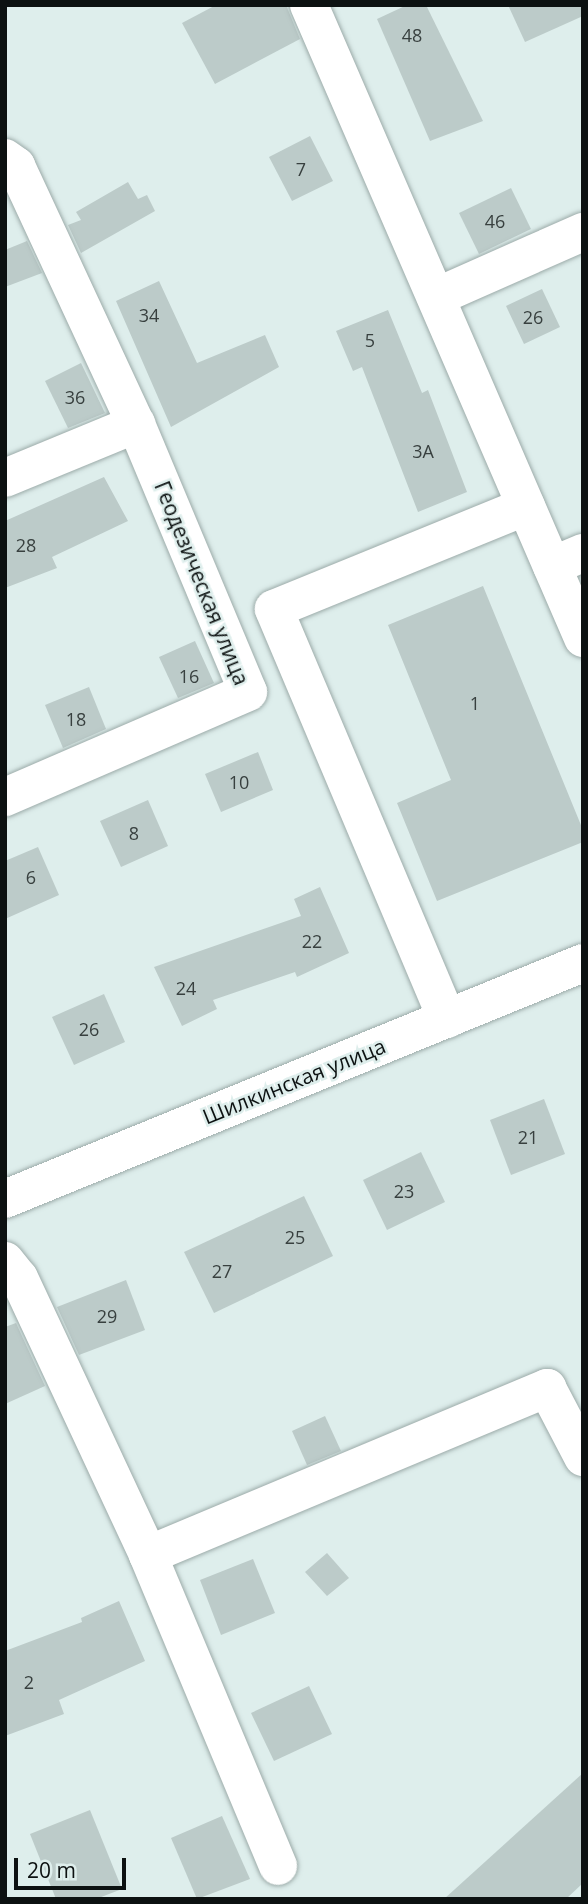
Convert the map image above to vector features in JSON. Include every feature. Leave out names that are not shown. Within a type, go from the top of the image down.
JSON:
[{"type":"street","points":[[316,8],[526,506],[568,560],[583,638]]},
{"type":"street","name":"Геодезическая улица","points":[[5,158],[16,166],[136,424],[248,692],[5,797]]},
{"type":"street","points":[[436,297],[583,232]]},
{"type":"street","points":[[5,478],[136,424]]},
{"type":"street","points":[[447,1018],[274,609],[526,506]]},
{"type":"street","name":"Шилкинская улица","points":[[5,1199],[583,963]]},
{"type":"street","points":[[5,1261],[19,1278],[148,1555],[278,1866]]},
{"type":"street","points":[[148,1555],[547,1388],[583,1457]]},
{"type":"building","points":[[216,5],[286,5],[300,39],[215,84],[182,23]]},
{"type":"building","points":[[407,5],[426,5],[483,121],[430,141],[377,19]]},
{"type":"building","points":[[508,5],[583,5],[583,16],[525,42]]},
{"type":"building","points":[[310,136],[333,181],[292,201],[269,157]]},
{"type":"building","points":[[128,182],[138,199],[147,195],[155,211],[81,253],[68,225],[81,220],[76,212]]},
{"type":"building","points":[[511,188],[531,229],[479,254],[459,213]]},
{"type":"building","points":[[27,241],[42,273],[5,287],[5,250]]},
{"type":"building","points":[[159,281],[197,363],[265,335],[279,367],[171,427],[116,301]]},
{"type":"building","points":[[542,289],[560,327],[524,344],[506,306]]},
{"type":"building","points":[[388,310],[422,393],[428,390],[467,492],[418,512],[362,367],[353,371],[336,331]]},
{"type":"building","points":[[81,363],[105,413],[68,428],[45,381]]},
{"type":"building","points":[[104,477],[128,521],[52,557],[57,568],[5,588],[5,521]]},
{"type":"building","points":[[483,586],[583,830],[583,842],[437,901],[397,803],[451,780],[388,625]]},
{"type":"building","points":[[195,641],[214,683],[178,698],[159,657]]},
{"type":"building","points":[[89,687],[106,729],[63,748],[45,705]]},
{"type":"building","points":[[258,752],[273,790],[221,812],[205,774]]},
{"type":"building","points":[[148,800],[168,846],[121,867],[100,821]]},
{"type":"building","points":[[38,847],[59,895],[5,919],[5,861]]},
{"type":"building","points":[[320,887],[349,953],[297,977],[295,972],[213,1000],[217,1009],[182,1026],[154,967],[301,916],[294,899]]},
{"type":"building","points":[[104,994],[125,1042],[74,1065],[52,1017]]},
{"type":"building","points":[[544,1099],[565,1154],[511,1175],[490,1120]]},
{"type":"building","points":[[421,1152],[445,1202],[387,1230],[363,1180]]},
{"type":"building","points":[[304,1196],[333,1256],[214,1313],[184,1252]]},
{"type":"building","points":[[126,1280],[145,1330],[79,1355],[57,1307]]},
{"type":"building","points":[[16,1323],[45,1386],[5,1404],[5,1327]]},
{"type":"building","points":[[325,1416],[341,1451],[307,1465],[292,1431]]},
{"type":"building","points":[[327,1553],[349,1578],[327,1596],[305,1572]]},
{"type":"building","points":[[253,1559],[275,1613],[221,1635],[200,1580]]},
{"type":"building","points":[[119,1601],[145,1661],[59,1700],[64,1714],[5,1736],[5,1651],[82,1622],[81,1618]]},
{"type":"building","points":[[309,1686],[332,1734],[274,1761],[251,1713]]},
{"type":"building","points":[[583,1773],[583,1883],[566,1899],[444,1899]]},
{"type":"building","points":[[90,1810],[122,1889],[96,1899],[56,1899],[30,1834]]},
{"type":"building","points":[[222,1816],[250,1879],[197,1899],[171,1838]]}]
